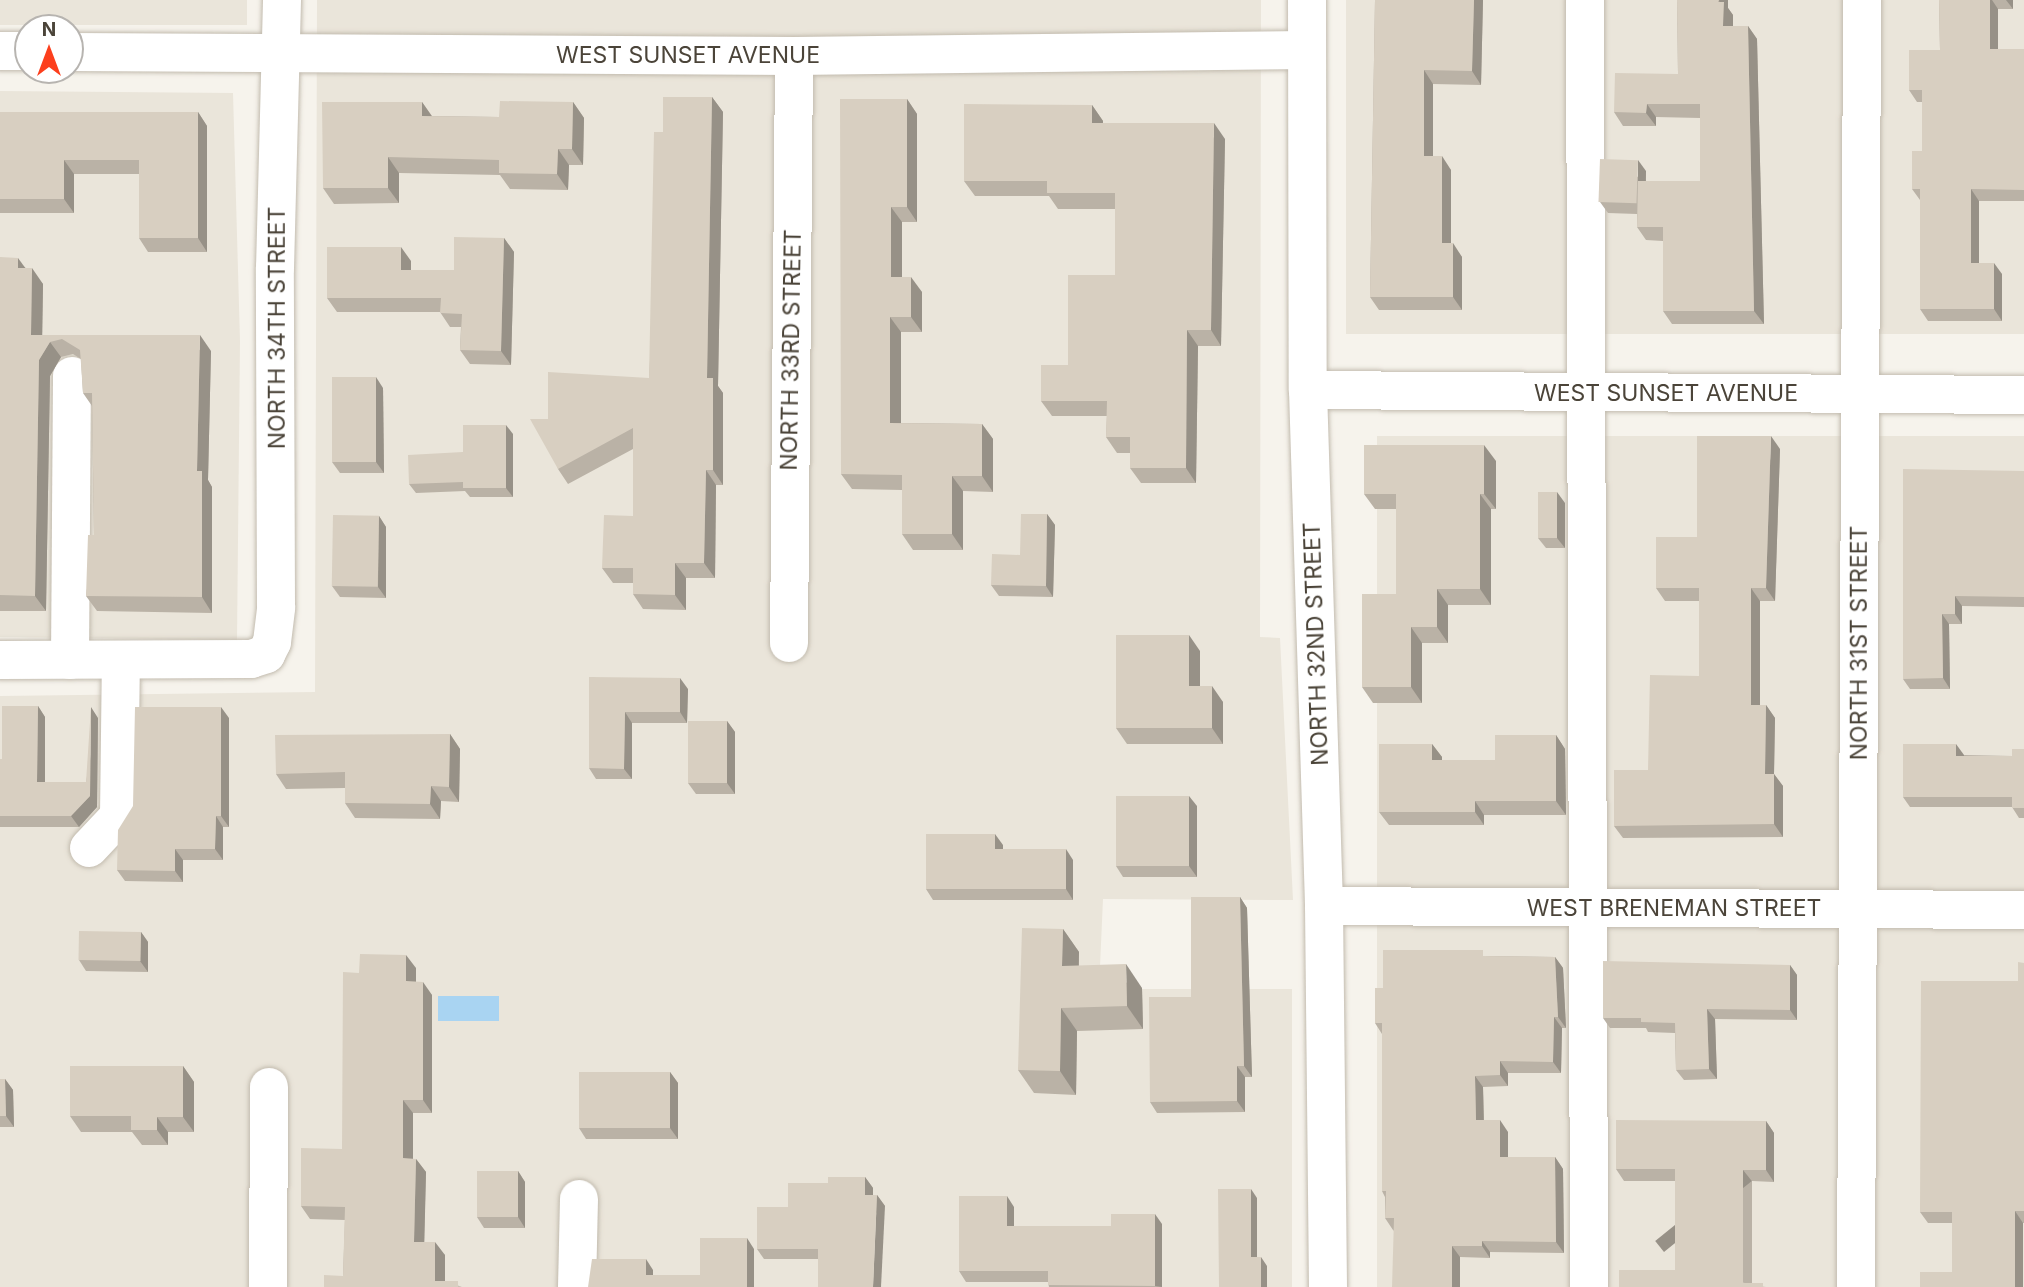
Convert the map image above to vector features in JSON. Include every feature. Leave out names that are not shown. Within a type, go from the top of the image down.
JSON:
[{"type":"street","name":"NORTH 34TH STREET","points":[[121,661],[214,662],[266,654],[272,642],[276,607],[275,268],[283,52],[282,0]]},
{"type":"street","name":"NORTH 32ND STREET","points":[[1307,0],[1308,390],[1324,906],[1328,1287]]},
{"type":"street","points":[[1586,0],[1591,907],[1589,1287]]},
{"type":"street","name":"NORTH 31ST STREET","points":[[1856,1287],[1862,0]]},
{"type":"street","name":"WEST SUNSET AVENUE","points":[[84,51],[794,57],[1306,50]]},
{"type":"street","name":"NORTH 33RD STREET","points":[[789,643],[794,57]]},
{"type":"street","points":[[70,660],[72,376]]},
{"type":"street","name":"WEST SUNSET AVENUE","points":[[1308,390],[2024,395]]},
{"type":"street","points":[[0,660],[121,661],[119,816],[89,848]]},
{"type":"street","name":"WEST BRENEMAN STREET","points":[[1324,906],[2024,910]]},
{"type":"street","points":[[268,1287],[269,1087]]},
{"type":"street","points":[[577,1287],[579,1199]]},
{"type":"shaded area","points":[[0,0],[247,0],[247,25],[84,25],[84,14],[14,14],[14,25],[0,25]]},
{"type":"shaded area","points":[[317,0],[1261,0],[1260,637],[1280,638],[1293,900],[1103,899],[1099,989],[1292,989],[1292,1287],[0,1287],[0,696],[315,692]]},
{"type":"shaded area","points":[[1346,0],[2024,0],[2024,334],[1346,334]]},
{"type":"shaded area","points":[[0,91],[233,93],[240,341],[237,640],[0,637]]},
{"type":"shaded area","points":[[1377,436],[2024,436],[2024,1287],[1377,1287]]},
{"type":"water","points":[[438,996],[499,996],[499,1021],[438,1021]]},
{"type":"building","points":[[1375,0],[1474,0],[1472,71],[1424,70],[1424,156],[1442,156],[1442,243],[1453,243],[1453,297],[1370,297]]},
{"type":"building","points":[[1677,0],[1719,0],[1718,2],[1724,2],[1723,26],[1748,26],[1754,311],[1663,311],[1663,227],[1637,227],[1638,181],[1700,181],[1700,104],[1647,104],[1646,113],[1614,112],[1615,73],[1678,74]]},
{"type":"building","points":[[1939,0],[1990,0],[1990,49],[2024,49],[2024,190],[1971,189],[1971,263],[1994,263],[1994,309],[1920,309],[1920,189],[1912,189],[1912,151],[1922,151],[1922,90],[1909,90],[1909,50],[1940,50]]},
{"type":"building","points":[[663,97],[712,97],[707,378],[713,378],[713,470],[706,470],[704,563],[675,563],[675,595],[633,594],[633,568],[602,568],[604,515],[633,516],[633,428],[558,469],[530,419],[548,419],[548,372],[649,378],[654,132],[663,132]]},
{"type":"building","points":[[840,99],[907,99],[907,207],[891,207],[891,277],[911,277],[911,317],[890,317],[890,423],[982,424],[982,476],[952,476],[952,534],[902,534],[902,475],[841,474]]},
{"type":"building","points":[[500,101],[573,102],[572,149],[558,149],[557,174],[499,173],[499,160],[388,157],[388,188],[323,188],[322,102],[422,102],[422,116],[499,117]]},
{"type":"building","points":[[964,104],[1092,105],[1092,123],[1214,123],[1211,330],[1187,330],[1186,468],[1130,468],[1130,437],[1106,437],[1107,401],[1041,401],[1041,365],[1068,365],[1068,275],[1115,275],[1115,193],[1047,193],[1047,181],[964,181]]},
{"type":"building","points":[[0,112],[198,112],[198,238],[139,238],[139,160],[64,160],[64,199],[0,199]]},
{"type":"building","points":[[1600,159],[1638,160],[1636,203],[1598,202]]},
{"type":"building","points":[[454,237],[504,238],[501,351],[460,350],[462,314],[440,313],[441,298],[327,298],[327,247],[401,247],[401,270],[454,270]]},
{"type":"building","points":[[0,257],[18,258],[18,268],[32,268],[31,335],[200,335],[197,471],[202,471],[202,597],[86,596],[88,535],[94,535],[92,393],[83,393],[80,350],[62,339],[50,342],[39,360],[35,596],[0,595]]},
{"type":"building","points":[[332,377],[376,377],[376,462],[332,462]]},
{"type":"building","points":[[463,425],[506,425],[506,488],[463,488],[463,482],[409,484],[408,455],[463,452]]},
{"type":"building","points":[[1697,436],[1771,436],[1766,588],[1751,588],[1751,705],[1766,705],[1765,774],[1774,774],[1774,824],[1614,826],[1614,770],[1648,770],[1650,675],[1699,676],[1699,588],[1656,588],[1656,537],[1697,537]]},
{"type":"building","points":[[1364,445],[1484,445],[1484,494],[1480,494],[1480,589],[1437,589],[1437,627],[1411,627],[1411,687],[1362,687],[1362,594],[1396,594],[1396,494],[1364,494]]},
{"type":"building","points":[[1903,469],[2024,471],[2024,597],[1955,596],[1955,614],[1942,614],[1943,678],[1903,679]]},
{"type":"building","points":[[1538,492],[1557,492],[1557,538],[1538,538]]},
{"type":"building","points":[[1021,514],[1047,514],[1046,586],[991,585],[992,554],[1020,555]]},
{"type":"building","points":[[333,515],[379,516],[378,587],[332,586]]},
{"type":"building","points":[[1116,635],[1189,635],[1189,686],[1212,686],[1212,728],[1116,728]]},
{"type":"building","points":[[589,677],[680,678],[680,712],[625,712],[624,769],[589,768]]},
{"type":"building","points":[[2,706],[38,706],[37,782],[86,782],[91,707],[90,796],[71,816],[0,816]]},
{"type":"building","points":[[135,707],[221,707],[221,816],[216,816],[215,849],[175,849],[175,871],[117,870],[118,830],[133,806]]},
{"type":"building","points":[[688,721],[727,721],[727,783],[688,783]]},
{"type":"building","points":[[450,734],[449,787],[431,786],[430,804],[345,803],[345,772],[276,774],[275,735]]},
{"type":"building","points":[[1495,735],[1556,735],[1556,801],[1475,801],[1475,812],[1379,812],[1379,744],[1432,744],[1432,760],[1495,760]]},
{"type":"building","points":[[1903,744],[1956,744],[1956,756],[2012,756],[2012,749],[2024,749],[2024,808],[2012,808],[2012,797],[1903,797]]},
{"type":"building","points":[[1116,796],[1189,796],[1189,866],[1116,866]]},
{"type":"building","points":[[926,834],[995,834],[995,849],[1066,849],[1066,889],[926,889]]},
{"type":"building","points":[[1191,897],[1240,897],[1244,1066],[1237,1066],[1237,1101],[1150,1102],[1149,997],[1191,997]]},
{"type":"building","points":[[1022,928],[1063,929],[1062,966],[1126,964],[1127,1006],[1061,1008],[1060,1071],[1018,1070]]},
{"type":"building","points":[[79,931],[141,932],[140,961],[78,960]]},
{"type":"building","points":[[1383,950],[1483,950],[1483,956],[1555,957],[1558,1017],[1554,1017],[1553,1062],[1500,1061],[1500,1075],[1475,1076],[1476,1120],[1500,1120],[1500,1157],[1555,1157],[1556,1242],[1482,1241],[1482,1246],[1452,1246],[1452,1287],[1392,1287],[1394,1218],[1385,1218],[1386,1191],[1382,1191],[1382,1023],[1375,1023],[1375,988],[1383,988]]},
{"type":"building","points":[[360,954],[406,955],[406,981],[423,982],[423,1100],[403,1100],[403,1158],[416,1159],[414,1242],[435,1242],[435,1281],[458,1281],[458,1287],[324,1287],[324,1275],[343,1276],[345,1207],[301,1206],[301,1148],[342,1149],[343,972],[359,973]]},
{"type":"building","points":[[1603,961],[1790,965],[1790,1010],[1707,1009],[1709,1069],[1676,1070],[1675,1023],[1641,1022],[1641,1018],[1603,1018]]},
{"type":"building","points":[[2018,962],[2024,963],[2024,1211],[2015,1211],[2015,1287],[1920,1287],[1920,1272],[1952,1272],[1952,1212],[1920,1212],[1921,981],[2018,981]]},
{"type":"building","points":[[70,1066],[183,1066],[183,1117],[157,1117],[157,1130],[131,1130],[131,1116],[70,1116]]},
{"type":"building","points":[[579,1072],[670,1072],[670,1128],[579,1128]]},
{"type":"building","points":[[0,1079],[5,1079],[6,1116],[0,1116]]},
{"type":"building","points":[[1616,1120],[1766,1121],[1766,1170],[1743,1170],[1743,1283],[1763,1283],[1763,1287],[1619,1287],[1619,1270],[1675,1270],[1675,1169],[1616,1169]]},
{"type":"building","points":[[477,1171],[518,1171],[518,1217],[477,1217]]},
{"type":"building","points":[[828,1177],[865,1177],[865,1195],[877,1195],[873,1287],[818,1287],[818,1249],[757,1249],[757,1207],[788,1207],[788,1183],[828,1183]]},
{"type":"building","points":[[1218,1189],[1251,1189],[1251,1257],[1261,1257],[1261,1287],[1219,1287]]},
{"type":"building","points":[[959,1196],[1007,1196],[1007,1226],[1111,1226],[1111,1214],[1155,1214],[1155,1286],[1048,1285],[1048,1271],[959,1271]]},
{"type":"building","points":[[700,1238],[747,1238],[747,1287],[588,1287],[592,1259],[646,1259],[646,1275],[700,1275]]}]
